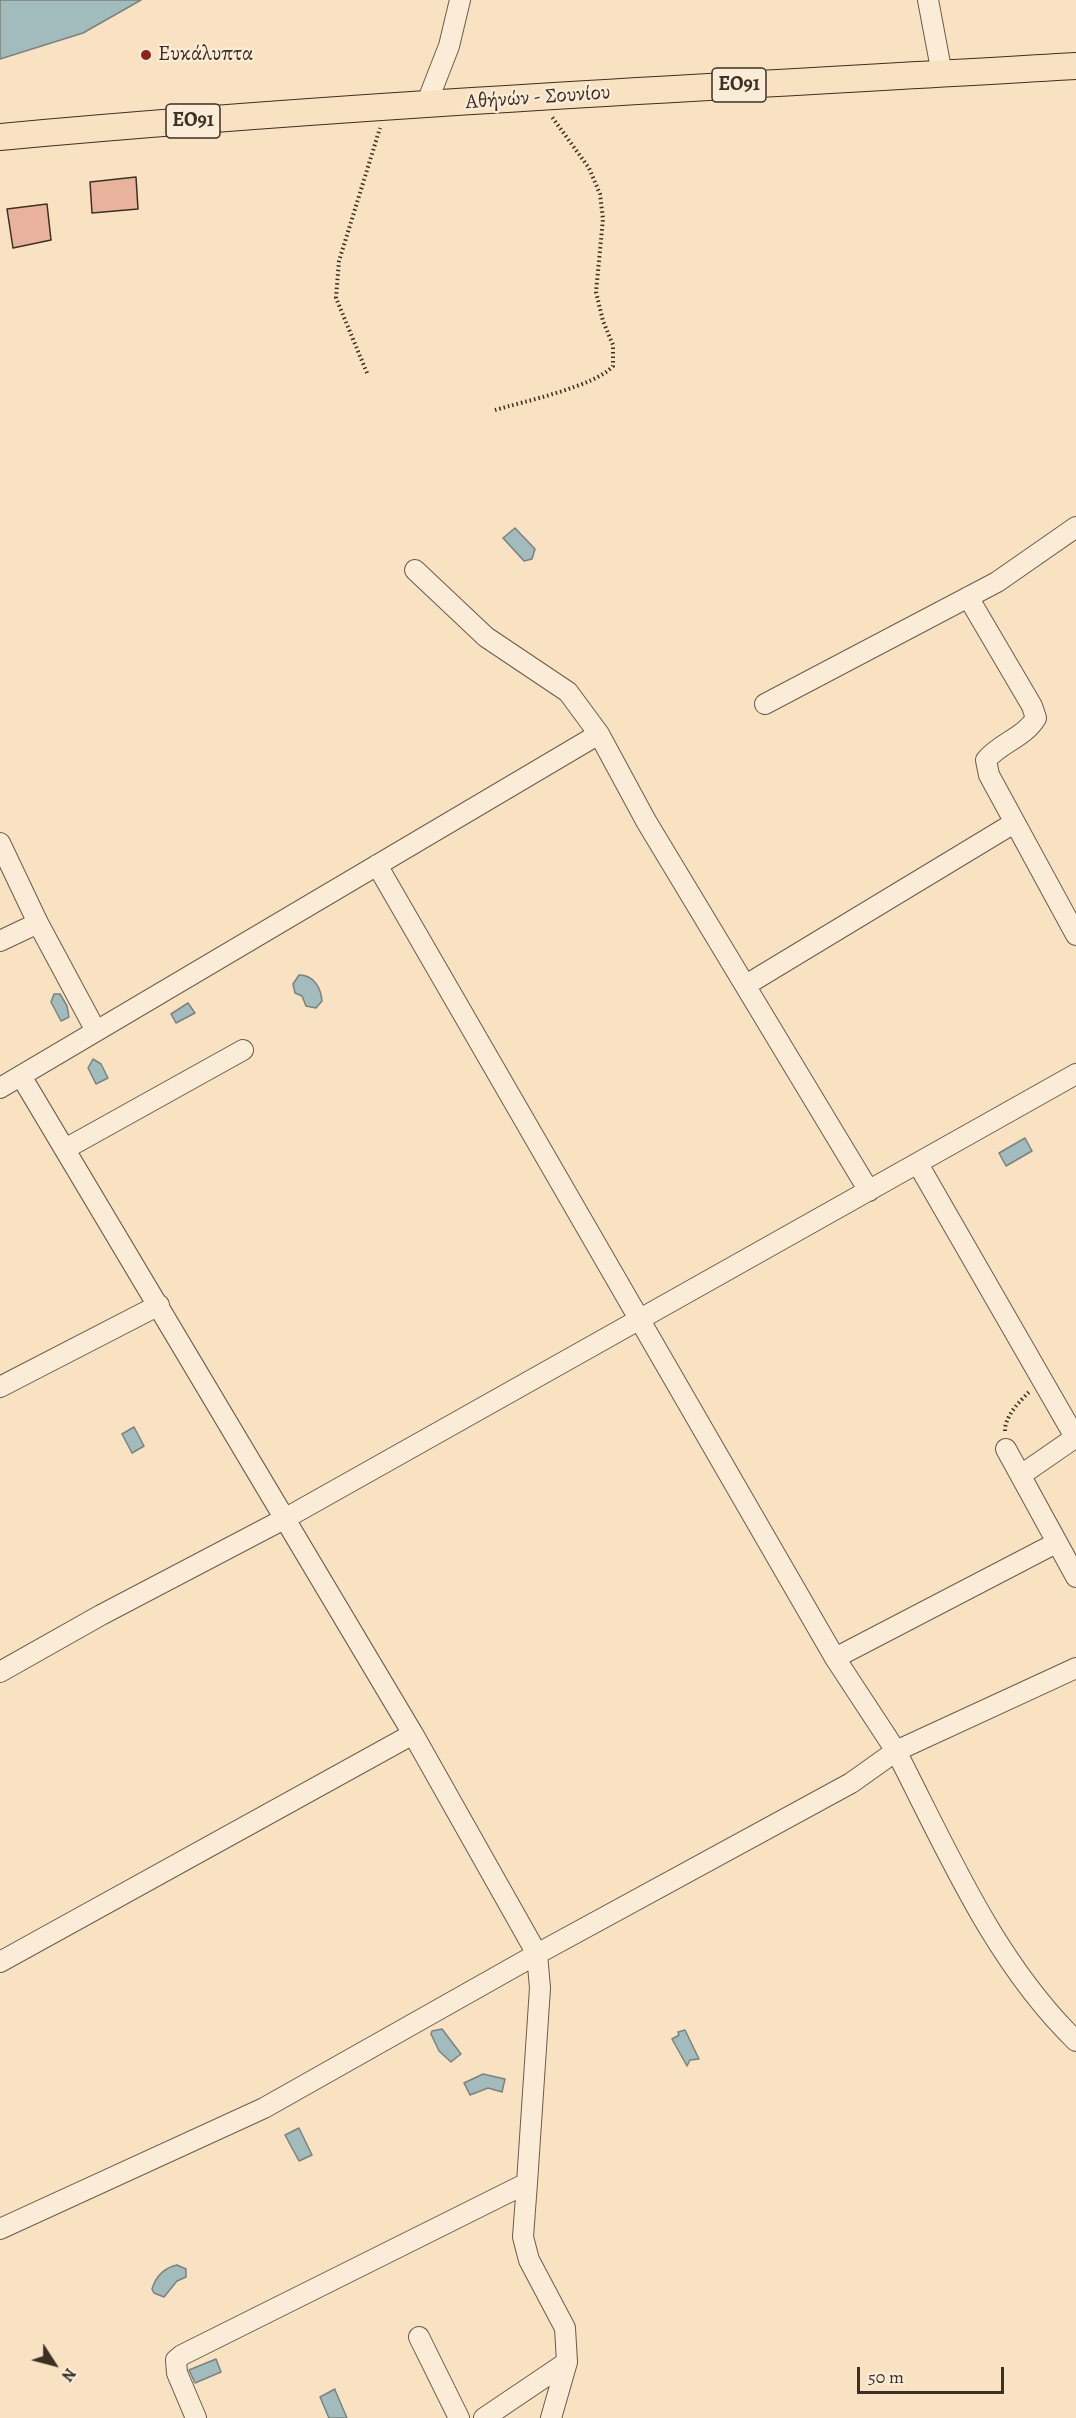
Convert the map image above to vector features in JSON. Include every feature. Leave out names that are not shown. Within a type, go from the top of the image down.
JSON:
[{"type":"main road","name":"Αθήνών - Σουνίου","points":[[0,137],[129,125],[537,97],[1076,66]]},
{"type":"street","points":[[426,105],[449,46],[460,0]]},
{"type":"street","points":[[928,0],[942,74]]},
{"type":"street","points":[[765,704],[997,582],[1076,527]]},
{"type":"street","points":[[415,570],[486,638],[568,692],[598,734],[646,821],[869,1191]]},
{"type":"street","points":[[968,597],[1032,706],[1036,718],[1031,726],[995,750],[986,760],[989,775],[1076,935]]},
{"type":"street","points":[[0,1088],[598,734]]},
{"type":"street","points":[[746,985],[1014,823]]},
{"type":"street","points":[[0,843],[38,923],[96,1031]]},
{"type":"street","points":[[377,865],[835,1658],[896,1751],[1004,1954],[1048,2013],[1076,2041]]},
{"type":"street","points":[[0,941],[38,923]]},
{"type":"street","points":[[65,1149],[243,1050]]},
{"type":"street","points":[[0,1672],[101,1615],[286,1518],[1076,1074]]},
{"type":"street","points":[[21,1076],[413,1734],[537,1954],[540,1988],[523,2237],[529,2260],[565,2328],[567,2362],[551,2418]]},
{"type":"street","points":[[918,1164],[1075,1437],[1021,1475]]},
{"type":"street","points":[[0,1387],[159,1305]]},
{"type":"street","points":[[1006,1449],[1076,1576]]},
{"type":"street","points":[[835,1658],[1056,1543]]},
{"type":"street","points":[[0,2229],[264,2108],[537,1954],[851,1783],[896,1751],[1076,1668]]},
{"type":"street","points":[[0,1962],[413,1734]]},
{"type":"street","points":[[196,2418],[177,2373],[176,2360],[182,2355],[526,2182]]},
{"type":"street","points":[[419,2337],[459,2418]]},
{"type":"street","points":[[484,2418],[567,2362]]},
{"type":"path","points":[[495,410],[571,387],[608,372],[613,366],[613,345],[596,292],[603,219],[600,194],[589,168],[537,97]]},
{"type":"path","points":[[367,373],[336,298],[339,261],[386,109]]},
{"type":"path","points":[[1006,1449],[1005,1425],[1016,1405],[1041,1379]]},
{"type":"water","points":[[0,0],[141,0],[83,33],[0,59]]},
{"type":"water","points":[[515,528],[535,549],[532,559],[524,561],[503,538]]},
{"type":"water","points":[[299,975],[309,977],[318,987],[322,1001],[316,1008],[306,1006],[302,996],[295,993],[293,984]]},
{"type":"water","points":[[54,994],[60,994],[67,1006],[69,1017],[61,1021],[51,1002]]},
{"type":"water","points":[[188,1003],[195,1013],[176,1023],[171,1014]]},
{"type":"water","points":[[93,1059],[101,1064],[108,1078],[96,1084],[88,1068]]},
{"type":"water","points":[[1025,1138],[1032,1151],[1006,1166],[999,1153]]},
{"type":"water","points":[[134,1427],[144,1446],[132,1453],[122,1434]]},
{"type":"water","points":[[442,2029],[461,2054],[451,2062],[439,2051],[431,2034],[432,2031]]},
{"type":"water","points":[[685,2030],[699,2059],[690,2060],[687,2066],[672,2039],[679,2035],[678,2032]]},
{"type":"water","points":[[483,2074],[505,2079],[502,2092],[488,2088],[470,2095],[464,2083]]},
{"type":"water","points":[[299,2128],[312,2155],[299,2161],[285,2135]]},
{"type":"water","points":[[177,2265],[186,2269],[186,2277],[177,2281],[164,2297],[154,2293],[152,2289],[158,2276],[164,2270]]},
{"type":"water","points":[[216,2359],[221,2372],[195,2383],[189,2370]]},
{"type":"water","points":[[335,2389],[347,2418],[329,2418],[320,2397]]},
{"type":"building","points":[[136,177],[138,209],[92,213],[90,182]]},
{"type":"building","points":[[47,204],[51,240],[13,248],[7,209]]},
{"type":"place","name":"Ευκάλυπτα","points":[[146,55]]}]
